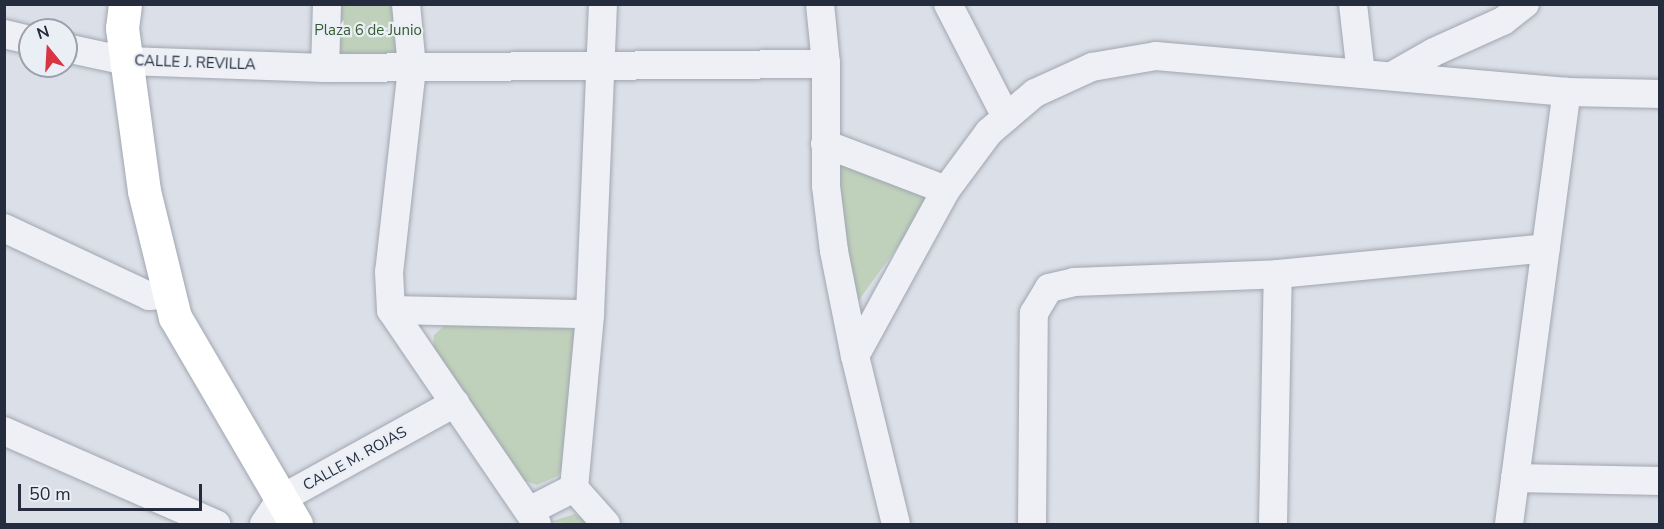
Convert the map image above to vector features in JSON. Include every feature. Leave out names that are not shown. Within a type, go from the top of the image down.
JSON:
[{"type":"main road","points":[[125,4],[126,61],[144,191],[175,317],[280,516]]},
{"type":"street","points":[[325,68],[327,4]]},
{"type":"street","points":[[406,4],[412,68],[389,272],[391,310],[533,518],[574,488]]},
{"type":"street","points":[[603,4],[591,314],[574,488],[606,525]]},
{"type":"street","points":[[820,4],[826,64],[825,144],[834,251],[855,356],[896,525]]},
{"type":"street","points":[[948,4],[1006,117]]},
{"type":"street","points":[[1353,4],[1361,74]]},
{"type":"street","points":[[1392,76],[1434,52],[1503,21],[1525,4]]},
{"type":"street","name":"CALLE J. REVILLA","points":[[78,51],[126,61],[325,68],[826,64]]},
{"type":"street","points":[[855,356],[946,190],[989,132],[1035,93],[1092,67],[1156,56],[1567,92],[1659,93]]},
{"type":"street","points":[[1509,525],[1567,92]]},
{"type":"street","points":[[825,144],[946,190]]},
{"type":"street","points":[[4,228],[149,296],[170,294]]},
{"type":"street","points":[[1032,525],[1034,313],[1049,288],[1074,282],[1278,274],[1546,248]]},
{"type":"street","points":[[1273,525],[1278,274]]},
{"type":"street","points":[[391,310],[591,314]]},
{"type":"street","name":"CALLE M. ROJAS","points":[[280,516],[455,403]]},
{"type":"street","points":[[4,431],[216,525]]},
{"type":"street","points":[[1515,478],[1659,481]]},
{"type":"green space","name":"Plaza 6 de Junio","points":[[341,5],[394,5],[398,60],[340,56]]},
{"type":"green space","points":[[834,157],[934,196],[851,311]]},
{"type":"green space","points":[[446,324],[562,326],[575,331],[568,460],[558,476],[537,485],[520,479],[433,349],[434,335]]},
{"type":"green space","points":[[575,514],[591,524],[550,522]]}]
